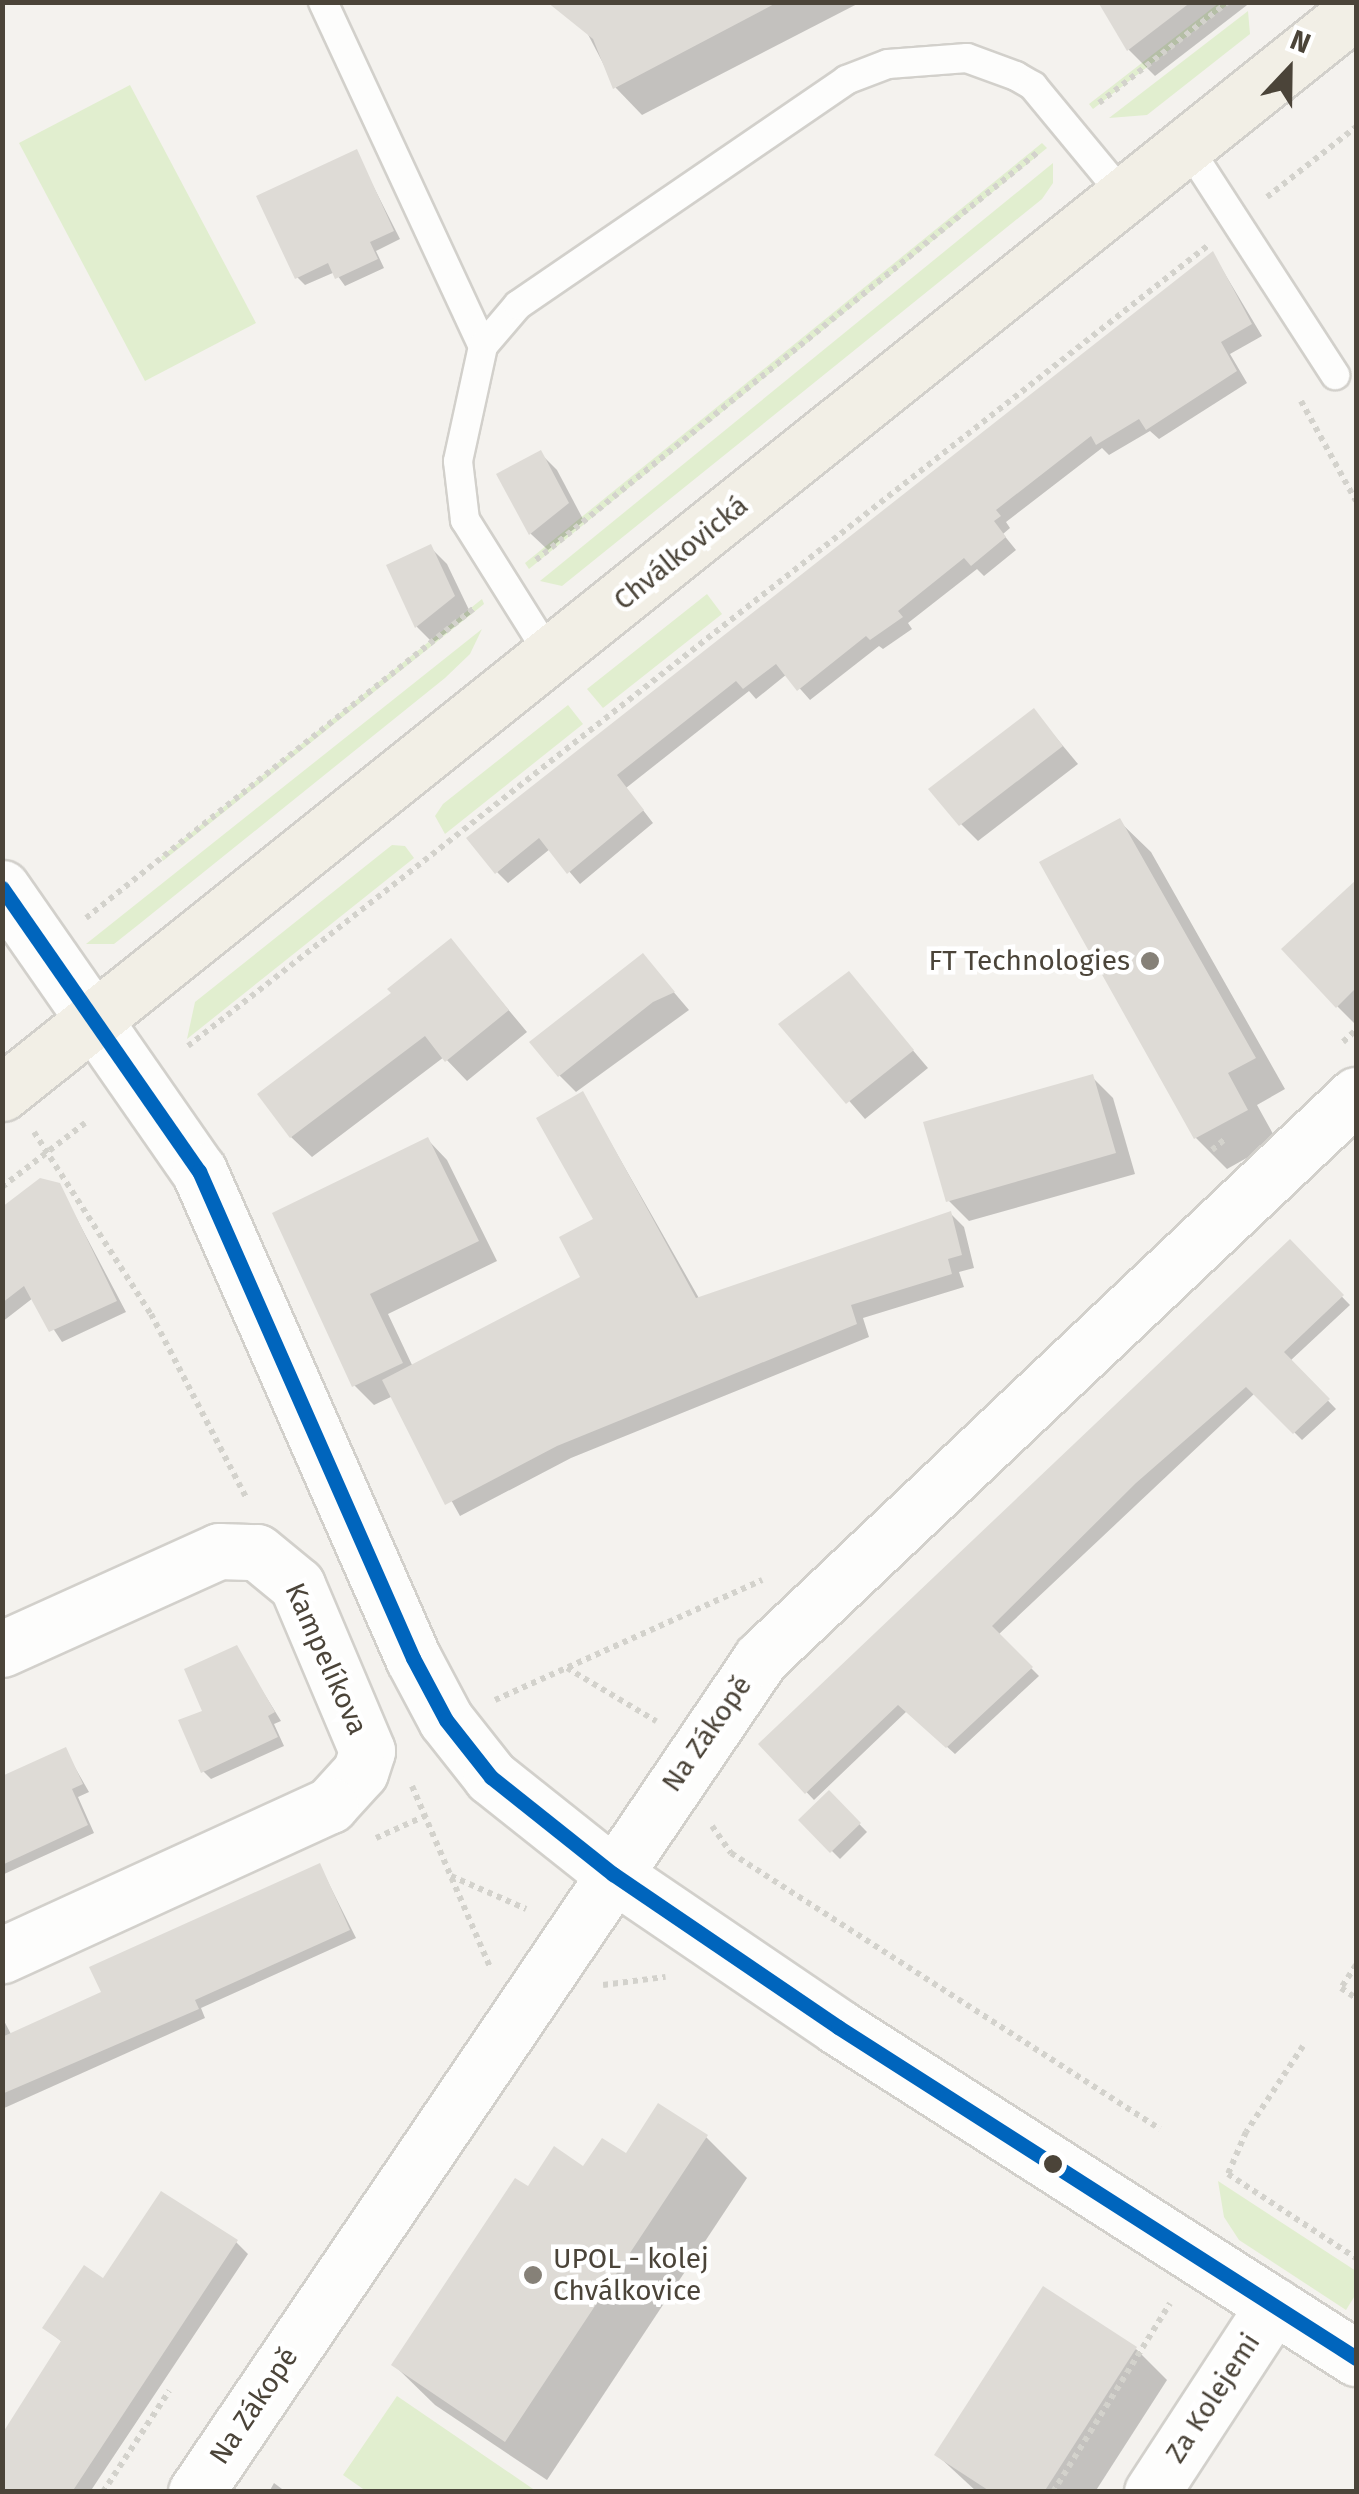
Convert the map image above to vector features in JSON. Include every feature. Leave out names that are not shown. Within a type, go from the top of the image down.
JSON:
[{"type":"main road","name":"Chválkovická","points":[[18,1112],[92,1022],[1356,10]]},
{"type":"street","points":[[2,888],[198,1171],[412,1658],[446,1720],[491,1778],[613,1874],[838,2028],[1356,2358]]},
{"type":"street","name":"Na Zákopě","points":[[196,2492],[726,1703],[793,1623],[1356,1095]]},
{"type":"street","name":"Kampelíkova","points":[[2,1649],[219,1552],[257,1552],[297,1585],[367,1751],[360,1772],[330,1805],[2,1954]]},
{"type":"street","name":"Za Kolejemi","points":[[1152,2492],[1274,2305]]},
{"type":"lane","points":[[323,2],[483,346]]},
{"type":"lane","points":[[551,657],[465,520],[458,462],[466,398],[483,346],[518,305],[846,80],[888,64],[967,58],[1016,76],[1033,86],[1124,196]]},
{"type":"lane","points":[[1187,146],[1279,297],[1335,375]]},
{"type":"path","points":[[1093,108],[1228,2]]},
{"type":"path","points":[[188,1046],[1356,127]]},
{"type":"path","points":[[528,567],[1045,146]]},
{"type":"path","points":[[80,924],[483,602]]},
{"type":"path","points":[[18,1112],[49,1150],[151,1314],[254,1513]]},
{"type":"path","points":[[2,1187],[85,1123]]},
{"type":"path","points":[[480,1707],[774,1575]]},
{"type":"path","points":[[567,1668],[671,1730]]},
{"type":"path","points":[[405,1771],[494,1975]]},
{"type":"path","points":[[712,1810],[713,1830],[730,1853],[1160,2129]]},
{"type":"path","points":[[1356,1965],[1342,1988],[1356,1998]]},
{"type":"path","points":[[1303,2046],[1246,2132],[1228,2174],[1356,2258]]},
{"type":"path","points":[[1053,2492],[1172,2304]]},
{"type":"path","points":[[103,2492],[170,2391]]},
{"type":"green space","points":[[1219,3],[1230,3],[1093,109],[1089,104]]},
{"type":"green space","points":[[1248,11],[1250,34],[1147,115],[1109,118]]},
{"type":"green space","points":[[130,85],[256,323],[145,381],[19,143]]},
{"type":"green space","points":[[1042,143],[1047,148],[529,569],[525,563]]},
{"type":"green space","points":[[1053,163],[1053,183],[1042,199],[562,586],[540,581]]},
{"type":"green space","points":[[707,594],[722,614],[603,708],[587,689]]},
{"type":"green space","points":[[482,599],[484,604],[163,861],[161,857]]},
{"type":"green space","points":[[482,629],[470,654],[445,678],[138,925],[114,944],[86,944]]},
{"type":"green space","points":[[568,705],[583,724],[445,834],[435,816],[443,804]]},
{"type":"green space","points":[[392,845],[405,846],[414,858],[187,1039],[195,1002]]},
{"type":"green space","points":[[1218,2181],[1356,2271],[1356,2294],[1346,2310],[1239,2240],[1224,2217]]},
{"type":"green space","points":[[397,2396],[536,2491],[366,2491],[343,2475]]},
{"type":"building","points":[[547,2],[778,2],[613,89],[593,39]]},
{"type":"building","points":[[1098,2],[1191,2],[1127,51]]},
{"type":"building","points":[[357,149],[394,231],[370,242],[378,259],[335,279],[328,263],[295,279],[256,196]]},
{"type":"building","points":[[1213,251],[1252,324],[1221,342],[1237,371],[1146,430],[1139,419],[1096,445],[1091,436],[996,510],[1001,516],[994,521],[1006,537],[971,566],[964,558],[898,611],[903,617],[870,640],[866,636],[797,691],[776,664],[743,689],[736,681],[617,775],[644,810],[567,874],[539,838],[495,874],[466,838]]},
{"type":"building","points":[[541,450],[569,503],[529,535],[496,474]]},
{"type":"building","points":[[431,544],[455,596],[415,628],[386,565]]},
{"type":"building","points":[[1034,708],[1063,746],[959,826],[928,789]]},
{"type":"building","points":[[1120,818],[1256,1058],[1228,1073],[1248,1110],[1194,1139],[1039,862]]},
{"type":"building","points":[[1356,880],[1356,988],[1336,1008],[1281,949]]},
{"type":"building","points":[[451,938],[509,1010],[445,1062],[425,1036],[290,1138],[257,1094],[391,993],[387,989]]},
{"type":"building","points":[[643,953],[675,992],[653,1002],[558,1077],[529,1042]]},
{"type":"building","points":[[849,971],[914,1050],[846,1104],[778,1024]]},
{"type":"building","points":[[1093,1074],[1116,1153],[946,1202],[923,1122]]},
{"type":"building","points":[[583,1091],[696,1298],[951,1211],[962,1255],[948,1259],[952,1274],[851,1305],[857,1324],[557,1446],[445,1505],[382,1380],[580,1277],[559,1237],[593,1219],[536,1118]]},
{"type":"building","points":[[428,1137],[479,1241],[370,1294],[403,1363],[352,1387],[272,1213]]},
{"type":"building","points":[[40,1178],[60,1183],[117,1301],[49,1332],[24,1286],[2,1303],[2,1207]]},
{"type":"building","points":[[1290,1239],[1344,1295],[1284,1352],[1330,1399],[1293,1434],[1246,1387],[1136,1483],[992,1626],[1033,1667],[946,1748],[898,1705],[805,1794],[758,1744]]},
{"type":"building","points":[[237,1645],[275,1712],[268,1716],[278,1737],[201,1773],[178,1720],[202,1711],[184,1669]]},
{"type":"building","points":[[66,1747],[83,1784],[72,1789],[88,1825],[2,1865],[2,1776]]},
{"type":"building","points":[[829,1790],[861,1823],[830,1853],[798,1820]]},
{"type":"building","points":[[320,1863],[350,1930],[195,2000],[199,2009],[2,2094],[2,2037],[101,1992],[89,1967]]},
{"type":"building","name":"UPOL - kolej Chválkovice","points":[[658,2103],[708,2135],[505,2442],[391,2365],[515,2178],[528,2186],[554,2146],[583,2166],[602,2138],[626,2153]]},
{"type":"building","points":[[161,2191],[238,2240],[72,2492],[2,2492],[2,2434],[61,2341],[42,2328],[84,2265],[103,2278]]},
{"type":"building","points":[[1043,2286],[1137,2347],[1044,2492],[991,2492],[934,2455]]},
{"type":"transit line","points":[[2,888],[199,1171],[413,1658],[446,1720],[491,1777],[613,1874],[838,2027],[1356,2358]]},
{"type":"place","name":"FT Technologies","points":[[1150,961]]},
{"type":"place","name":"UPOL - kolej Chválkovice","points":[[533,2275]]}]
